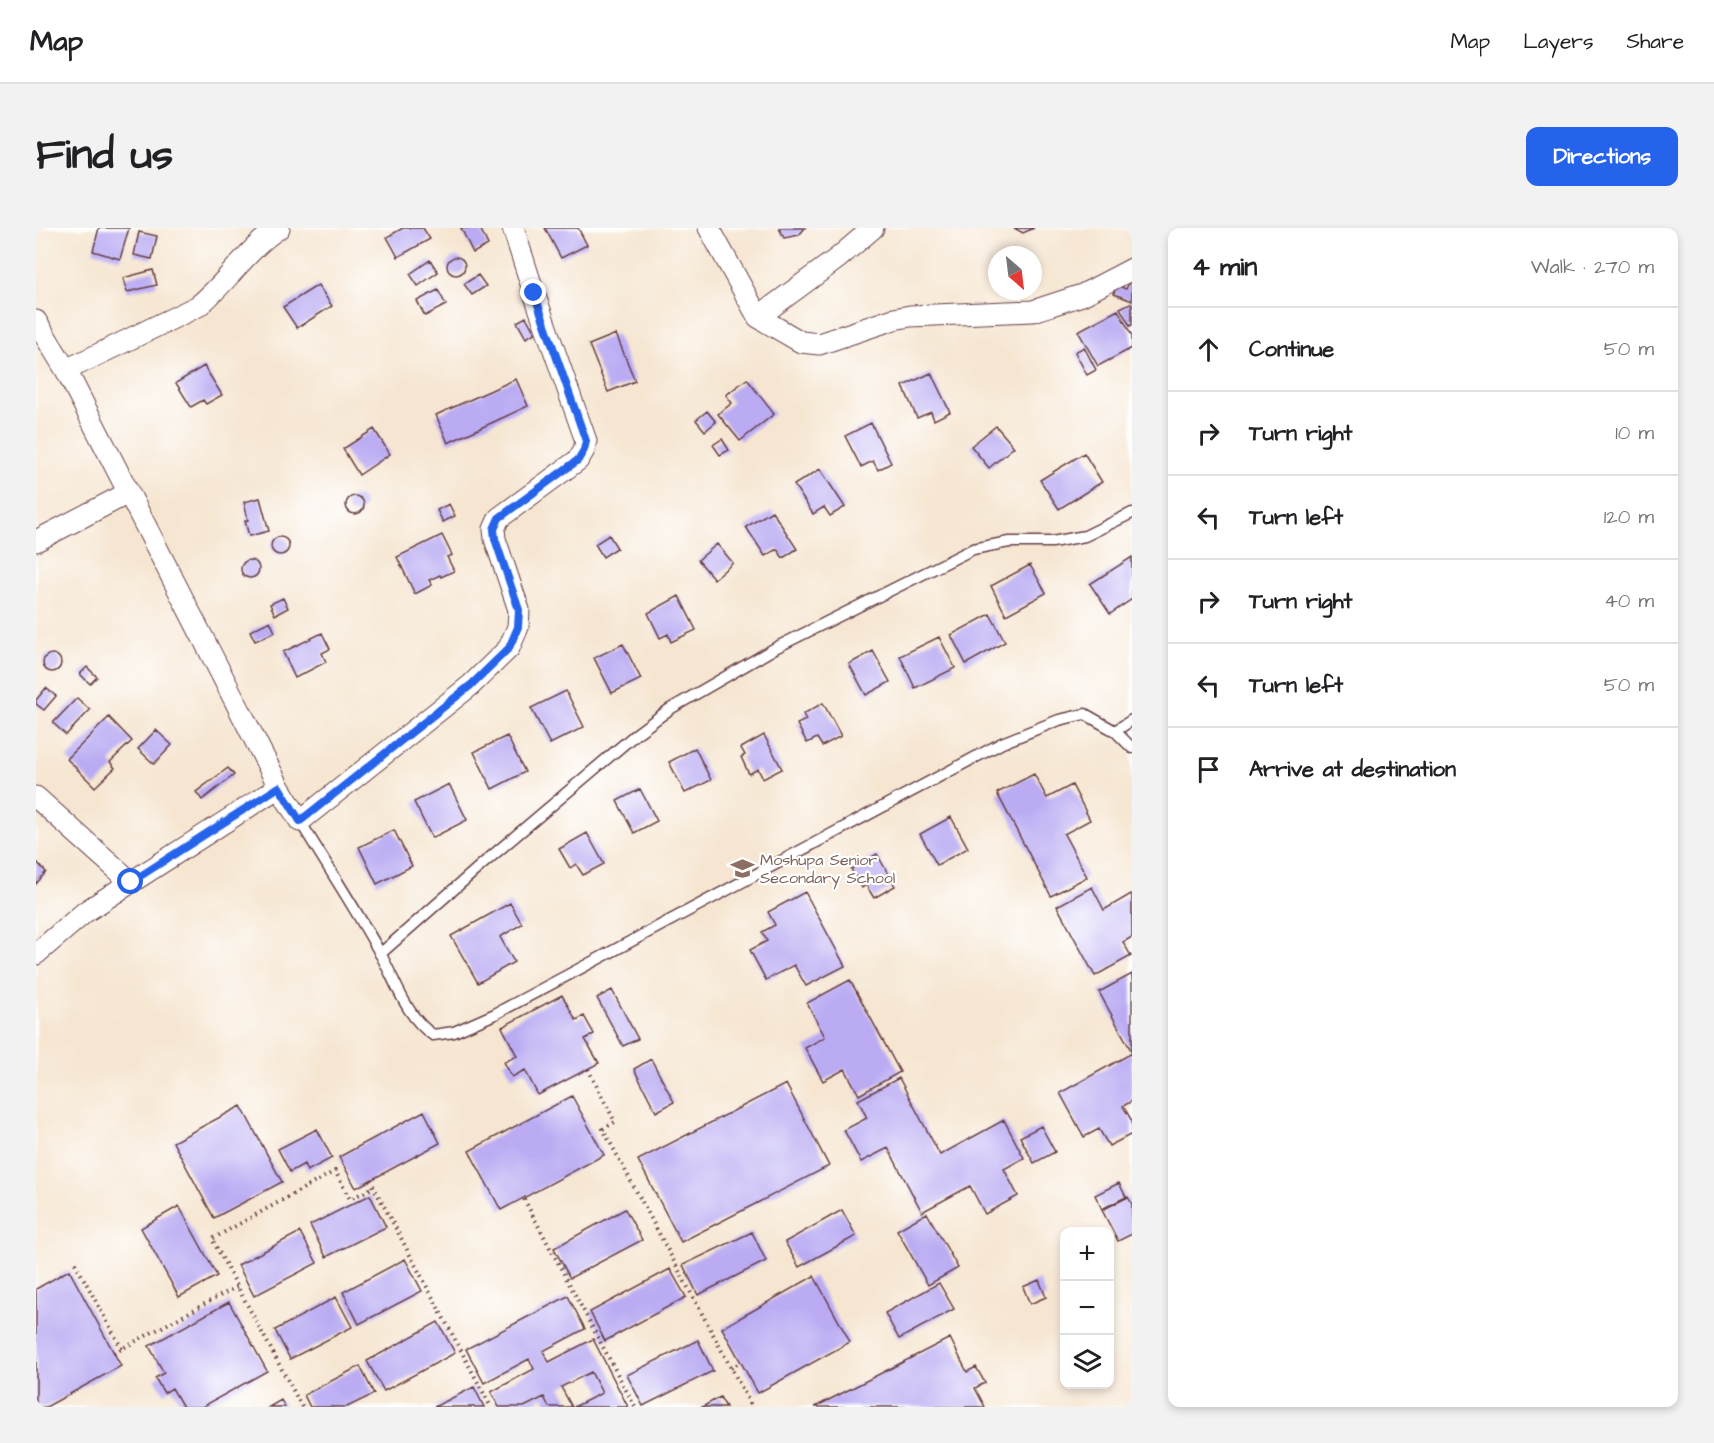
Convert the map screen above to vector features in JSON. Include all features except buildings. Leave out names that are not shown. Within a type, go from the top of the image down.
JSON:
[{"type":"street","points":[[66,370],[198,306],[213,294],[245,256],[279,228]]},
{"type":"street","points":[[36,321],[66,370],[279,787],[300,821],[471,685],[509,648],[518,627],[519,610],[495,539],[494,529],[499,518],[578,460],[584,450],[586,441],[513,228]]},
{"type":"street","points":[[709,228],[758,317],[801,342],[819,344],[894,319],[910,316],[1033,311],[1082,295],[1132,269]]},
{"type":"street","points":[[758,317],[847,251],[873,228]]},
{"type":"street","points":[[36,541],[128,494]]},
{"type":"street","points":[[36,954],[75,919],[279,787]]},
{"type":"street","points":[[36,796],[131,882]]},
{"type":"lane","points":[[380,954],[636,734],[680,704],[777,647],[973,549],[1009,542],[1052,542],[1085,536],[1132,513]]},
{"type":"lane","points":[[300,821],[421,1027],[433,1035],[454,1032],[495,1014],[1002,743],[1059,720],[1085,714],[1115,731],[1132,748]]},
{"type":"lane","points":[[1115,731],[1132,720]]},
{"type":"path","points":[[588,1069],[615,1122],[603,1128],[752,1407]]},
{"type":"path","points":[[302,1407],[212,1239],[335,1171],[350,1200],[374,1187]]},
{"type":"path","points":[[370,1180],[491,1407]]},
{"type":"path","points":[[524,1198],[634,1407]]},
{"type":"path","points":[[75,1263],[122,1349]]},
{"type":"path","points":[[114,1353],[238,1286]]},
{"type":"path","points":[[731,1368],[741,1362]]},
{"type":"place","name":"Moshupa Senior Secondary School","points":[[742,868]]},
{"type":"route","points":[[131,882],[279,787],[300,821],[471,685],[509,648],[518,627],[519,610],[495,539],[494,529],[499,518],[578,460],[586,441],[534,293]]}]
